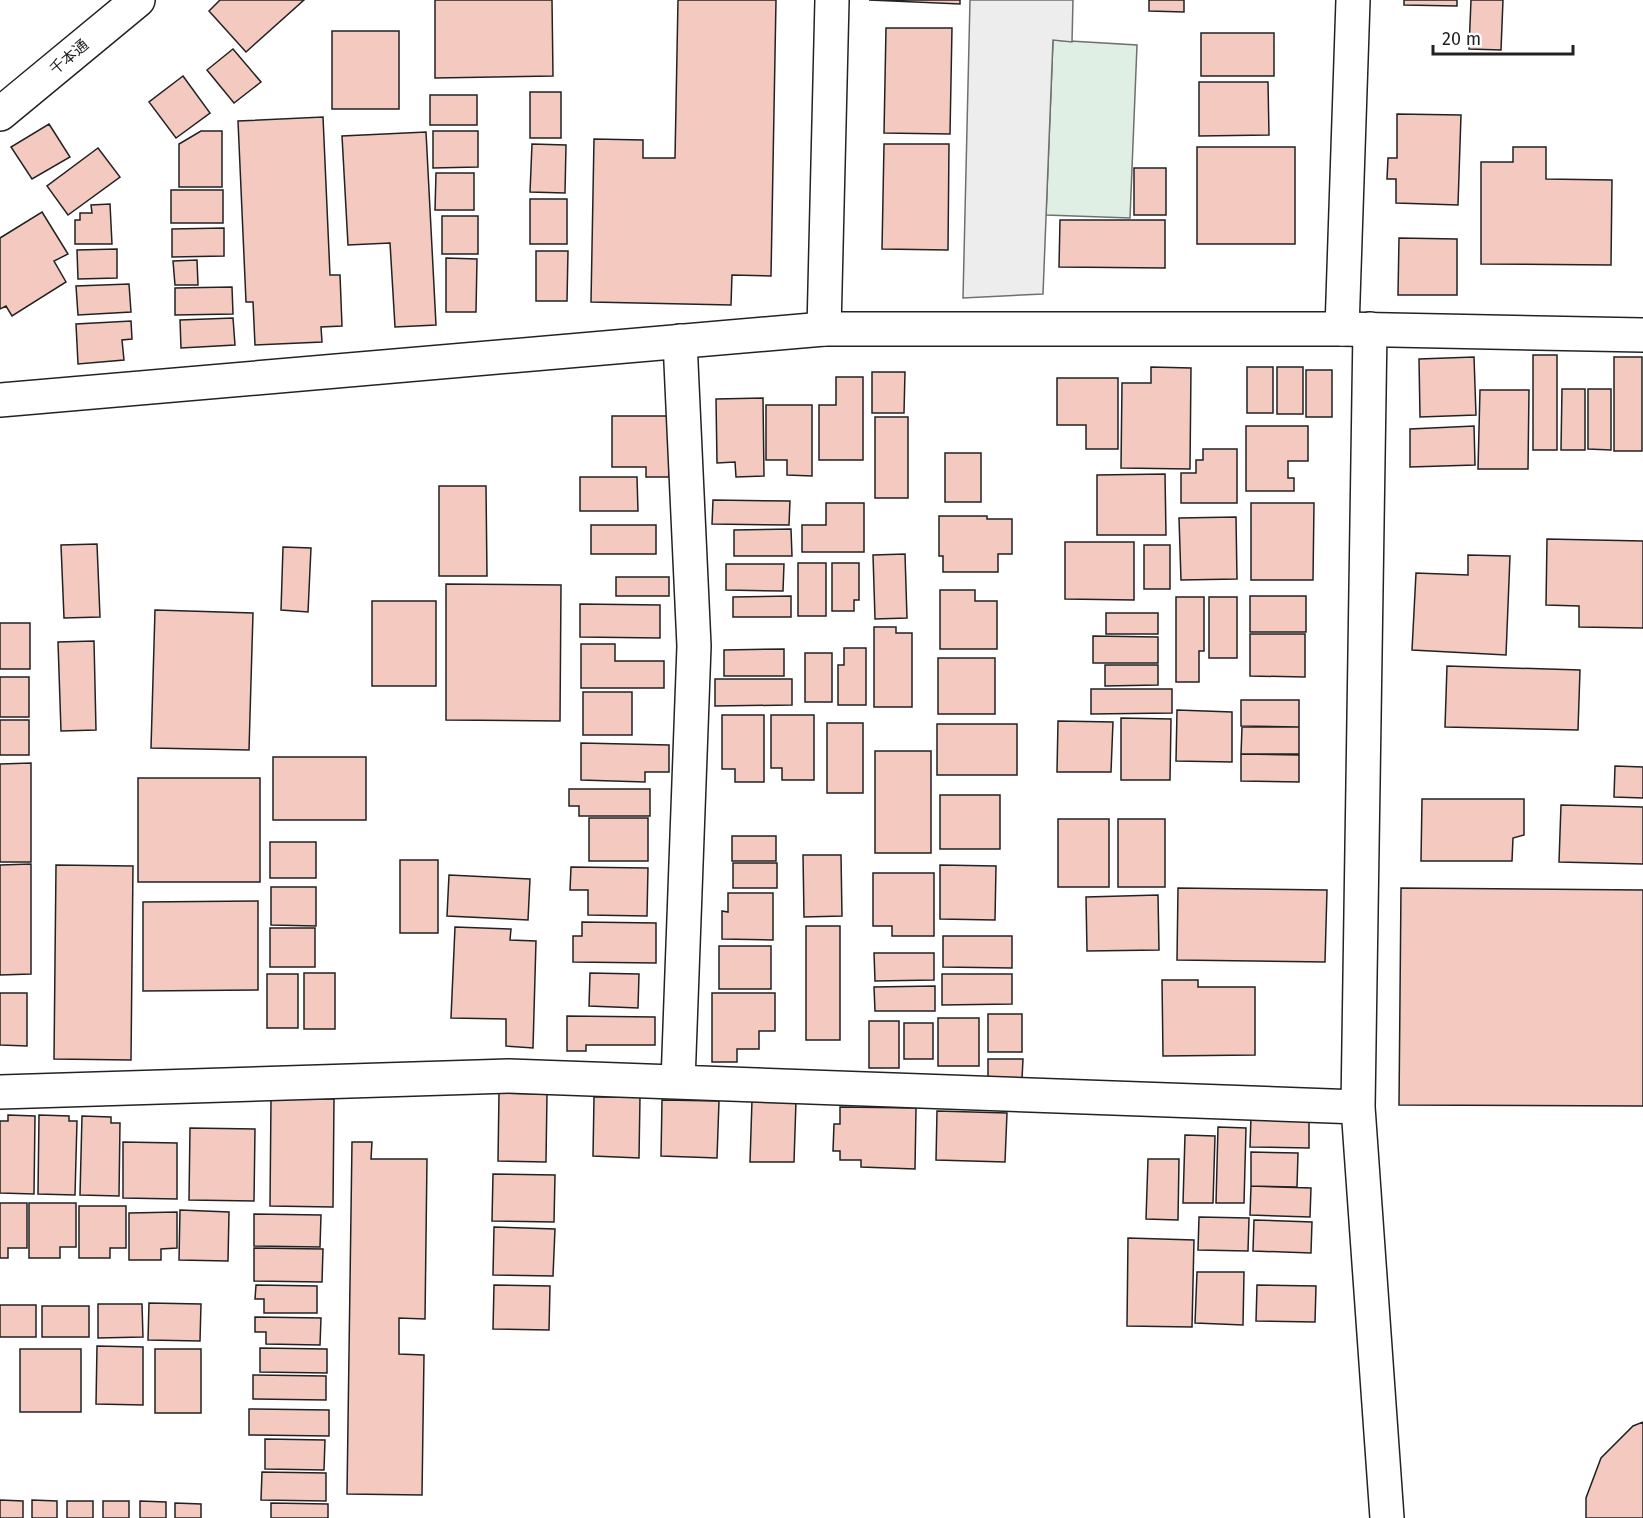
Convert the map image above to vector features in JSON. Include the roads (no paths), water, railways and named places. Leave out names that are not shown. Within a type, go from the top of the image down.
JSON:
[{"type":"street","name":"千本通","points":[[0,114],[138,0]]},
{"type":"street","points":[[824,330],[832,0]]},
{"type":"street","points":[[1353,0],[1358,1107],[1387,1518]]},
{"type":"street","points":[[0,400],[824,330],[1356,329],[1643,335]]},
{"type":"street","points":[[678,1082],[694,646],[680,341]]},
{"type":"street","points":[[0,1092],[509,1076],[1358,1107]]}]
